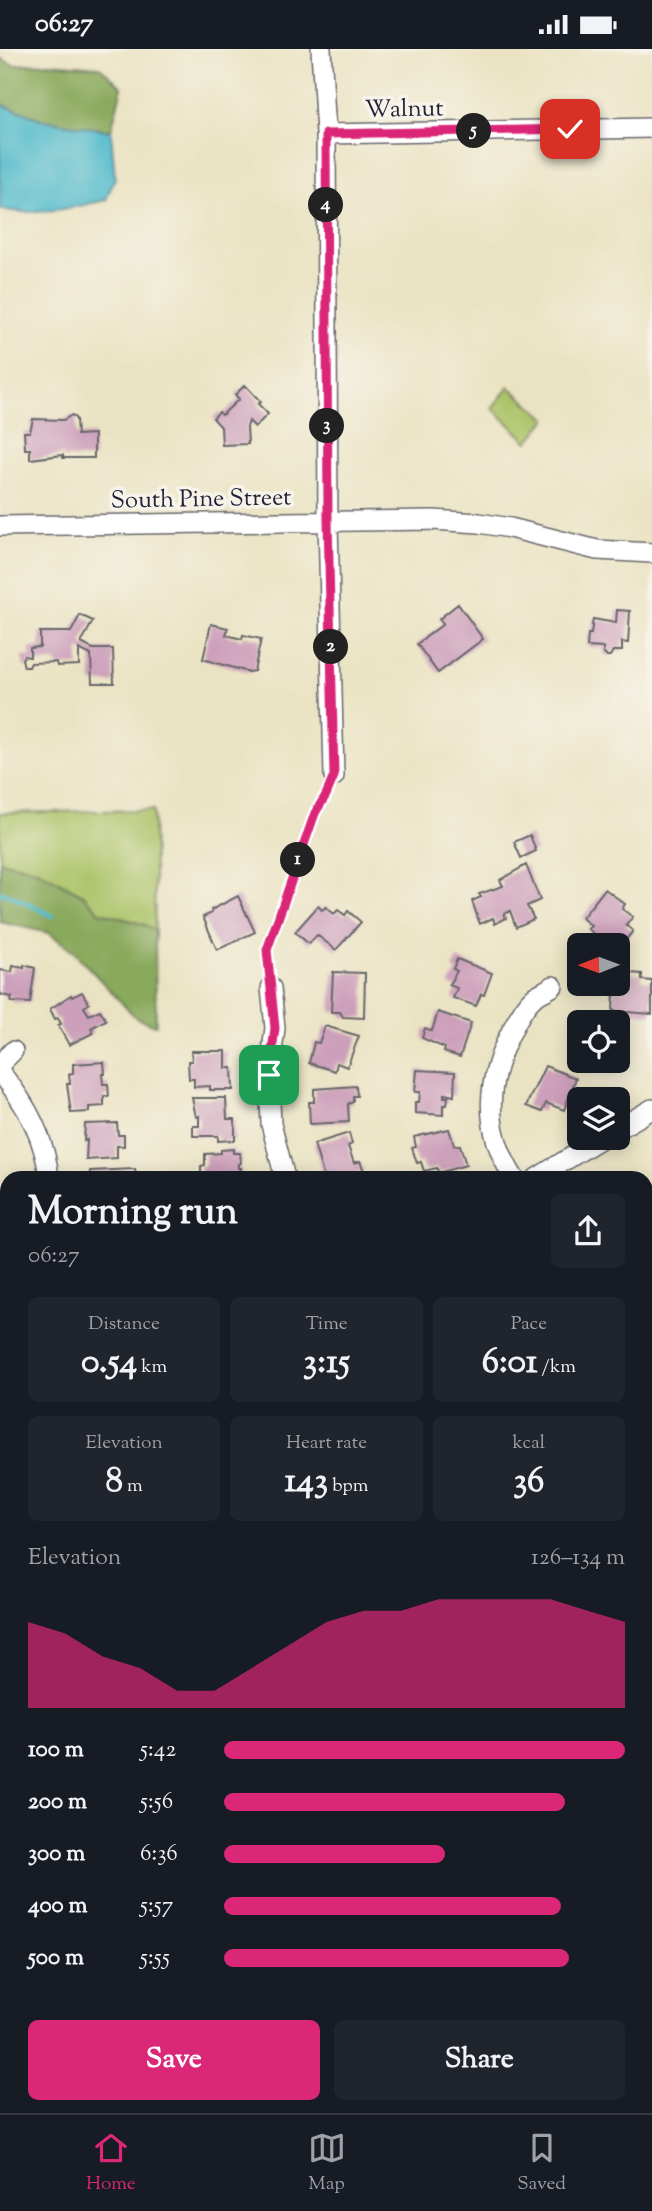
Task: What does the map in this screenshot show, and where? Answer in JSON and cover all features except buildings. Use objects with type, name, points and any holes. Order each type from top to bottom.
[{"type":"street","points":[[321,49],[326,134],[328,520],[334,776]]},
{"type":"street","name":"Walnut","points":[[326,134],[652,128]]},
{"type":"street","name":"South Pine Street","points":[[0,526],[328,520],[478,523],[597,550],[652,553]]},
{"type":"street","points":[[510,1171],[494,1138],[490,1097],[499,1054],[519,1017],[533,998],[553,986]]},
{"type":"street","points":[[271,988],[275,1028],[269,1075],[271,1124],[283,1171]]},
{"type":"street","points":[[0,1072],[19,1095],[36,1125],[47,1158],[48,1171]]},
{"type":"street","points":[[630,1122],[652,1109]]},
{"type":"street","points":[[548,1171],[582,1150]]},
{"type":"path","points":[[271,988],[267,950],[315,813],[334,776]]},
{"type":"green space","points":[[0,58],[13,65],[49,63],[100,67],[122,87],[111,131],[43,120],[0,104]]},
{"type":"green space","points":[[509,387],[547,419],[528,442],[492,408]]},
{"type":"green space","points":[[153,810],[155,931],[145,925],[100,912],[83,895],[37,870],[0,861],[0,813]]},
{"type":"green space","points":[[0,861],[37,870],[83,895],[100,912],[145,925],[155,931],[156,1025],[136,1018],[73,951],[49,933],[0,922]]},
{"type":"water","points":[[0,104],[43,120],[111,131],[115,178],[106,200],[40,212],[0,209]]},
{"type":"waterway","points":[[0,893],[10,895],[53,916]]},
{"type":"route","points":[[269,1075],[275,1028],[267,950],[315,813],[334,776],[328,520],[326,134],[570,129]]}]
